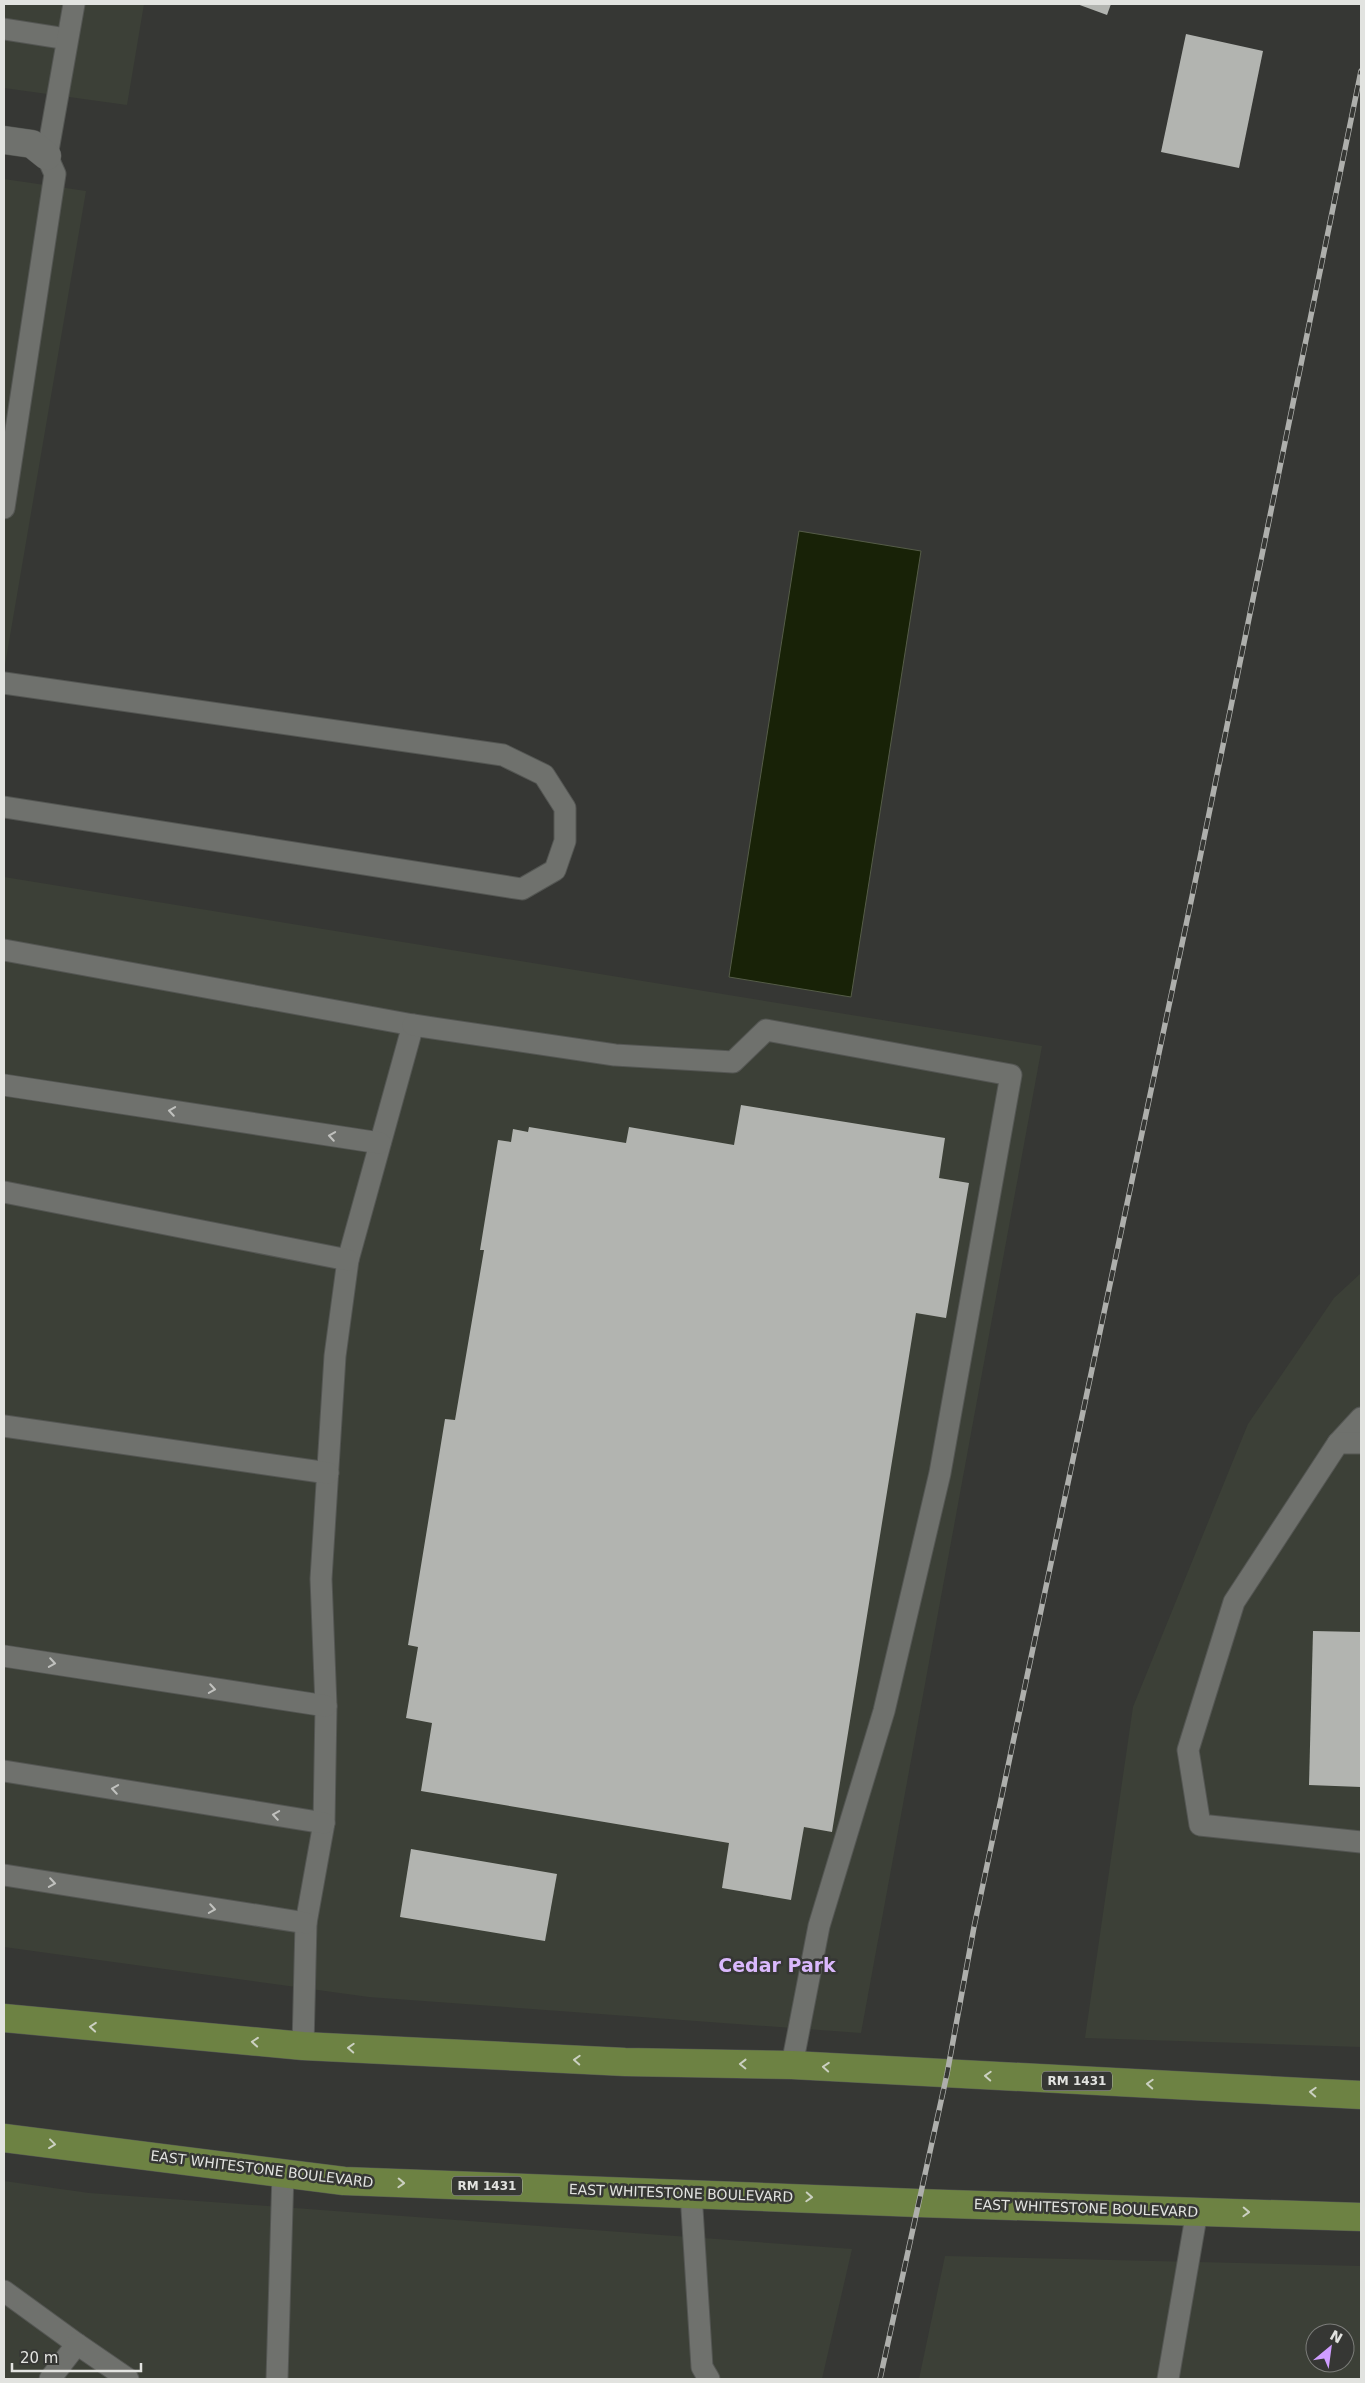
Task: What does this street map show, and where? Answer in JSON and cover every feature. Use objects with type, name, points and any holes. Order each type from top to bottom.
[{"type":"main road","name":"RM 1431","points":[[4,2018],[303,2046],[625,2062],[792,2065],[1361,2095]]},
{"type":"main road","name":"EAST WHITESTONE BOULEVARD","points":[[4,2138],[344,2181],[918,2203],[1361,2217]]},
{"type":"street","points":[[4,140],[32,144],[47,156]]},
{"type":"lane","points":[[4,508],[10,420],[55,174],[47,156],[74,4]]},
{"type":"lane","points":[[4,29],[67,39]]},
{"type":"lane","points":[[4,683],[503,755],[544,775],[565,808],[565,841],[555,870],[522,889],[4,807]]},
{"type":"lane","points":[[4,950],[413,1025],[615,1055],[733,1062],[766,1030],[1010,1075],[940,1474],[884,1711],[819,1926],[792,2065]]},
{"type":"lane","points":[[303,2046],[306,1924],[324,1823],[326,1706],[321,1579],[335,1356],[348,1260],[413,1025]]},
{"type":"lane","points":[[4,1085],[380,1143]]},
{"type":"lane","points":[[4,1192],[348,1260]]},
{"type":"lane","points":[[1361,1418],[1338,1443],[1234,1602],[1188,1750],[1200,1826],[1361,1842]]},
{"type":"lane","points":[[4,1426],[328,1473]]},
{"type":"lane","points":[[1338,1443],[1361,1443]]},
{"type":"lane","points":[[4,1656],[326,1706]]},
{"type":"lane","points":[[4,1771],[324,1823]]},
{"type":"lane","points":[[4,1875],[306,1924]]},
{"type":"lane","points":[[278,2379],[283,2172]]},
{"type":"lane","points":[[691,2193],[702,2367],[709,2379]]},
{"type":"lane","points":[[1168,2379],[1197,2211]]},
{"type":"lane","points":[[4,2291],[128,2379]]},
{"type":"lane","points":[[50,2379],[77,2344]]},
{"type":"shaded area","points":[[4,4],[144,4],[127,105],[4,88]]},
{"type":"shaded area","points":[[4,179],[86,191],[4,671]]},
{"type":"shaded area","points":[[799,531],[921,551],[851,997],[729,977]]},
{"type":"shaded area","points":[[4,877],[1042,1046],[861,2033],[369,1997],[4,1947]]},
{"type":"shaded area","points":[[1361,1273],[1361,2047],[1085,2038],[1133,1707],[1248,1424],[1334,1298]]},
{"type":"shaded area","points":[[4,2181],[89,2193],[852,2249],[822,2379],[4,2379]]},
{"type":"shaded area","points":[[945,2256],[1361,2266],[1361,2379],[919,2379]]},
{"type":"building","points":[[1077,4],[1111,4],[1107,15]]},
{"type":"building","points":[[1186,34],[1263,51],[1239,168],[1161,152]]},
{"type":"building","points":[[741,1105],[945,1138],[939,1178],[969,1183],[946,1318],[916,1313],[832,1832],[804,1827],[791,1900],[722,1888],[729,1843],[421,1791],[432,1723],[406,1718],[418,1647],[408,1645],[445,1419],[455,1420],[484,1250],[480,1250],[498,1140],[511,1142],[513,1129],[528,1132],[529,1127],[626,1143],[629,1127],[734,1145]]},
{"type":"building","points":[[1313,1631],[1361,1632],[1361,1787],[1309,1785]]},
{"type":"building","points":[[411,1849],[557,1874],[545,1941],[400,1917]]},
{"type":"railway","points":[[880,2379],[947,2074],[974,1927],[1193,892],[1361,71]]},
{"type":"district","name":"Cedar Park","points":[[777,1965]]}]
